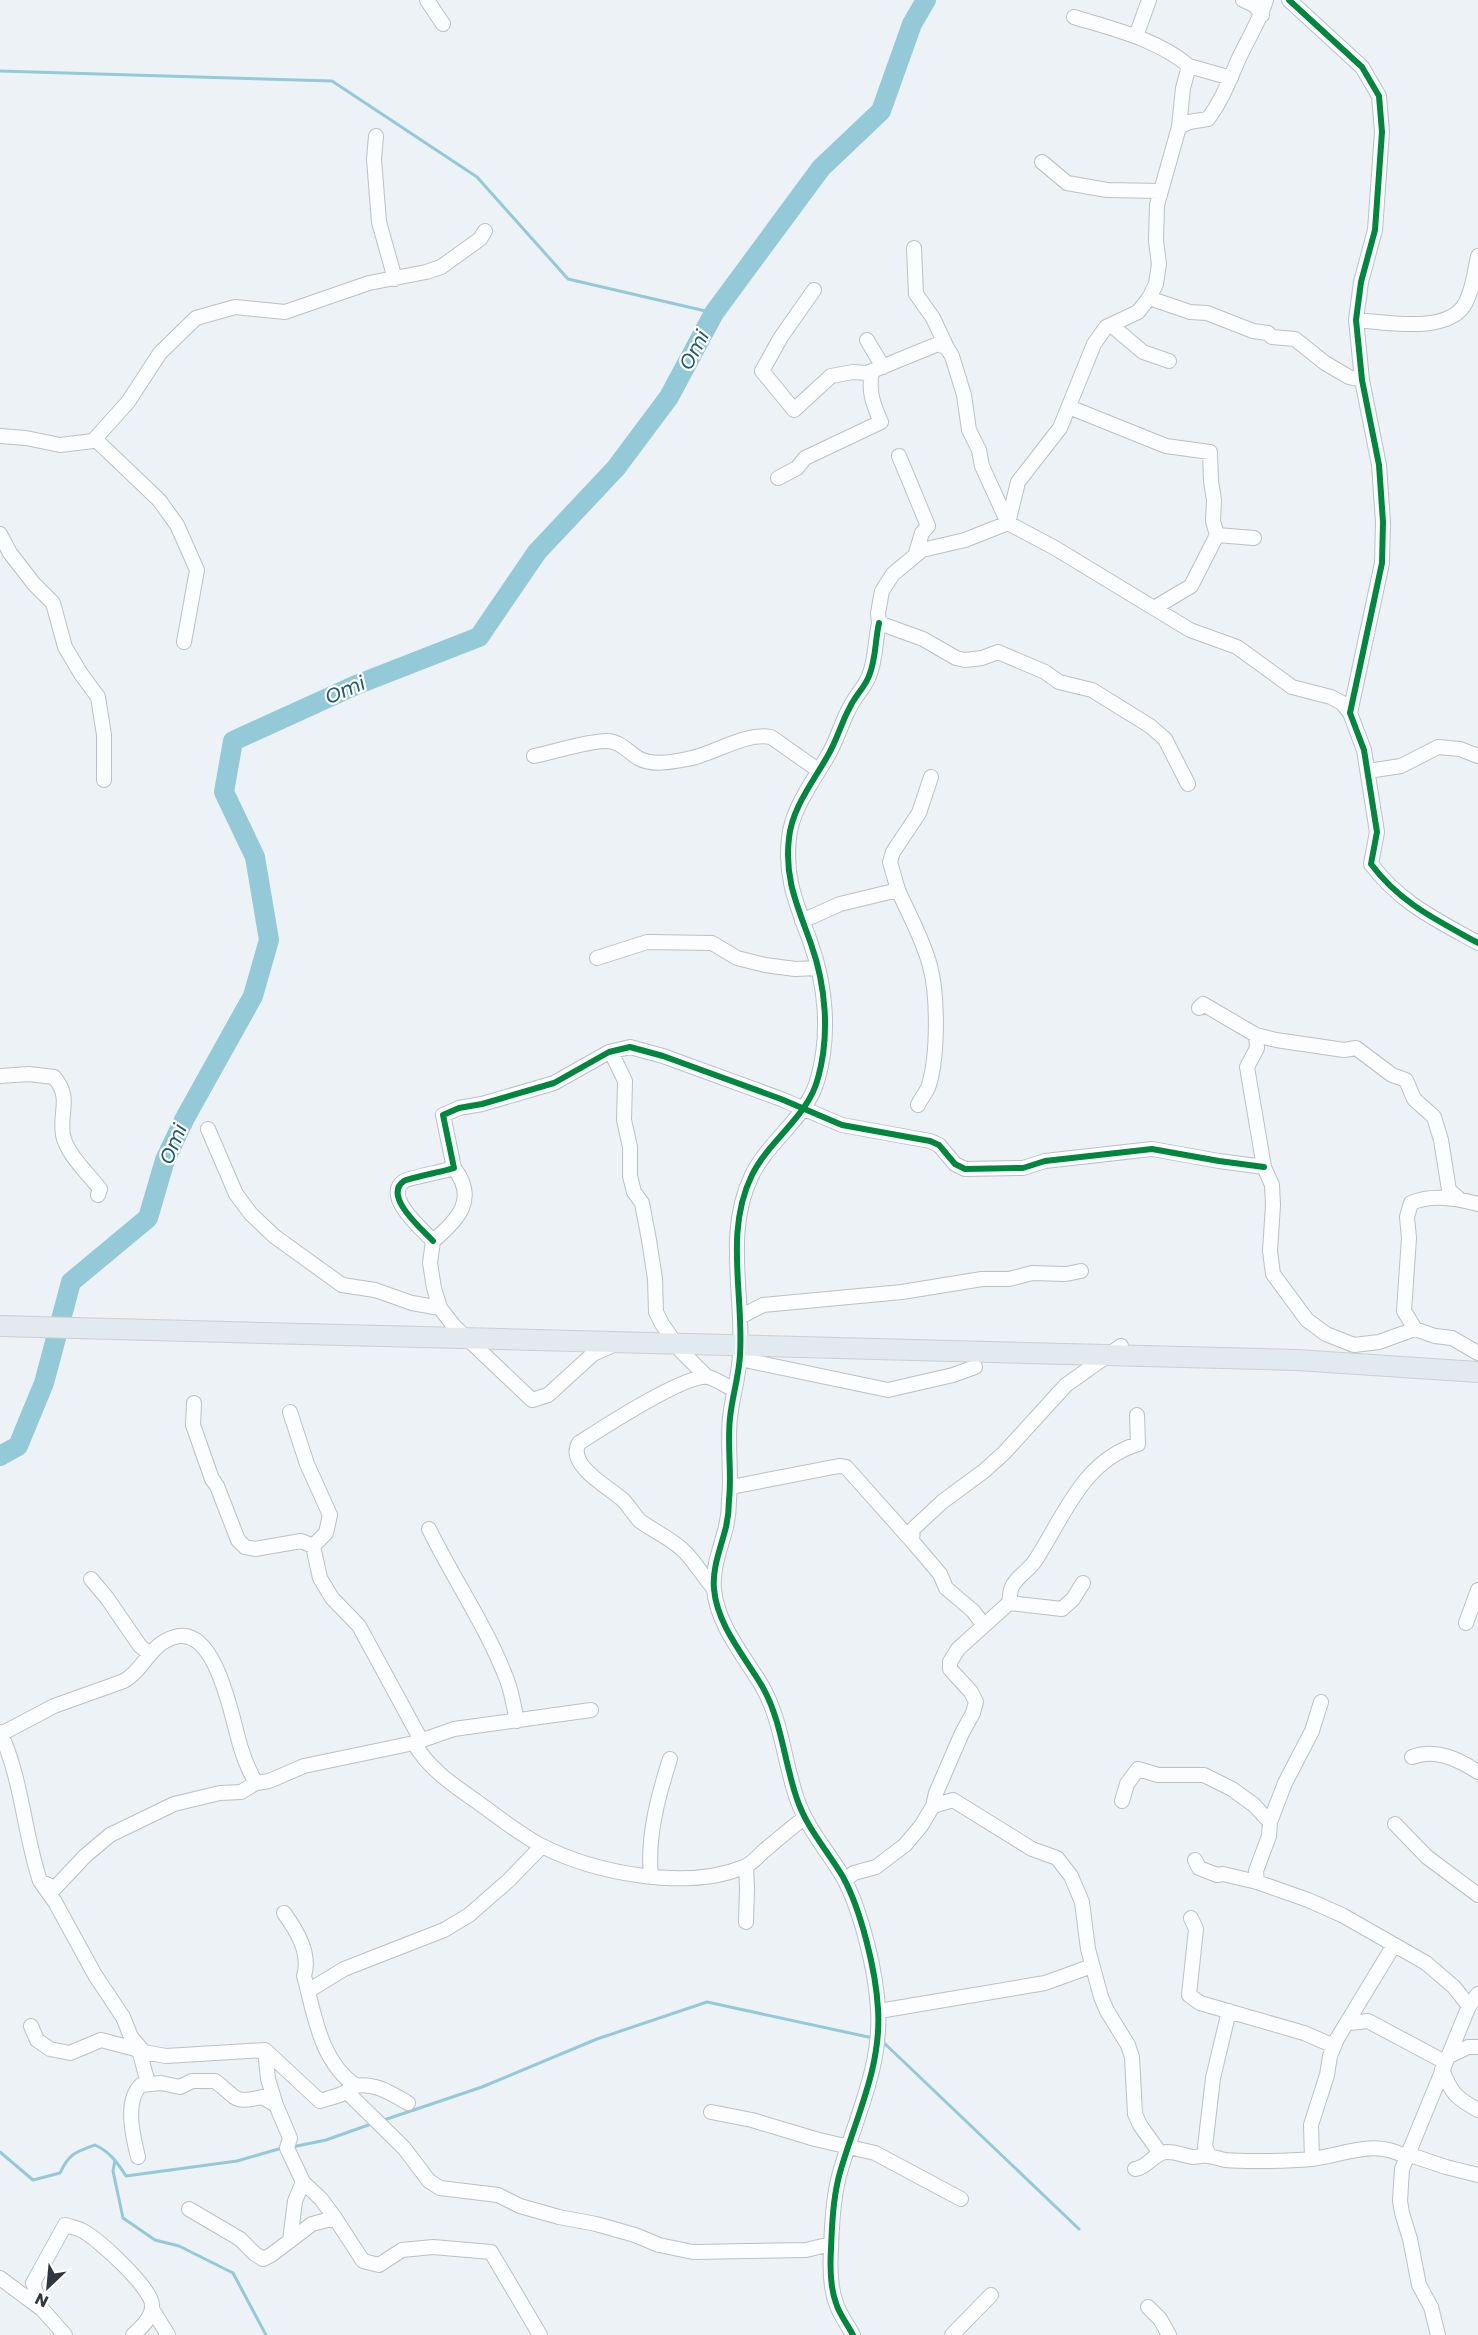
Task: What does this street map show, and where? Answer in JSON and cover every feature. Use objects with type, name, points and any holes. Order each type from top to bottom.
[{"type":"highway","points":[[0,1326],[1297,1360],[1478,1372]]},
{"type":"street","points":[[427,0],[443,24]]},
{"type":"street","points":[[1136,36],[1149,0]]},
{"type":"street","points":[[1243,0],[1254,5],[1262,15]]},
{"type":"street","points":[[1179,127],[1189,122],[1208,119],[1220,103],[1262,15],[1266,0]]},
{"type":"street","points":[[1289,0],[1362,67],[1379,96],[1382,132],[1375,230],[1361,282],[1356,320],[1362,380],[1379,465],[1383,522],[1382,563],[1350,713]]},
{"type":"street","points":[[1074,17],[1136,36],[1176,55],[1189,66],[1231,78]]},
{"type":"street","points":[[1008,523],[1018,482],[1060,428],[1094,344],[1106,327],[1138,312],[1149,298],[1155,284],[1159,264],[1156,241],[1157,205],[1179,127],[1183,88],[1189,66]]},
{"type":"street","points":[[376,136],[374,159],[379,222],[395,279]]},
{"type":"street","points":[[1042,162],[1066,183],[1107,190],[1161,190]]},
{"type":"street","points":[[0,436],[26,438],[60,445],[94,439],[128,402],[160,353],[196,318],[235,307],[285,312],[341,291],[441,267],[480,239],[484,231]]},
{"type":"street","points":[[914,248],[916,294],[933,318],[952,356],[964,395],[969,430],[979,450],[982,466],[1008,523],[1055,548],[1190,630],[1237,647],[1292,687],[1331,697],[1342,703],[1350,713],[1364,750],[1368,771],[1377,832],[1371,864],[1385,881],[1415,908],[1477,938]]},
{"type":"street","points":[[1356,320],[1410,324],[1444,321],[1466,304],[1478,256]]},
{"type":"street","points":[[814,290],[781,337],[762,371],[794,410],[831,376],[878,369],[938,344],[947,348]]},
{"type":"street","points":[[1149,298],[1190,312],[1207,313],[1253,331],[1268,333],[1272,337],[1295,339],[1325,363],[1349,377],[1362,380]]},
{"type":"street","points":[[1111,325],[1143,352],[1169,361]]},
{"type":"street","points":[[778,478],[797,468],[805,458],[881,422],[869,386],[878,369],[867,340]]},
{"type":"street","points":[[1069,407],[1166,446],[1210,452],[1210,481],[1214,500],[1213,521],[1217,535],[1191,586],[1154,608]]},
{"type":"street","points":[[94,439],[159,500],[177,525],[197,570],[184,642]]},
{"type":"street","points":[[899,456],[928,526],[917,544],[915,556]]},
{"type":"street","points":[[853,2335],[836,2303],[830,2270],[834,2199],[849,2145],[868,2092],[876,2055],[879,2011],[869,1948],[845,1880],[804,1818],[795,1795],[774,1712],[762,1686],[750,1670],[722,1619],[714,1589],[717,1556],[727,1524],[731,1487],[729,1424],[733,1389],[740,1359],[740,1317],[735,1245],[740,1210],[752,1175],[809,1102],[818,1083],[825,1046],[823,999],[818,968],[790,887],[789,834],[797,810],[826,759],[852,701],[869,677],[876,654],[878,613],[882,591],[893,574],[922,550],[965,540],[1008,523]]},
{"type":"street","points":[[0,534],[10,553],[34,584],[53,603],[65,646],[98,697],[104,735],[104,780]]},
{"type":"street","points":[[1217,535],[1254,538]]},
{"type":"street","points":[[879,623],[943,648],[956,658],[982,658],[998,652],[1045,672],[1059,681],[1092,690],[1150,726],[1165,739],[1188,784]]},
{"type":"street","points":[[534,756],[606,741],[619,743],[639,759],[653,763],[688,759],[763,735],[771,737],[818,770]]},
{"type":"street","points":[[1368,771],[1401,766],[1438,747],[1460,749],[1478,756]]},
{"type":"street","points":[[918,1105],[928,1086],[933,1056],[935,1001],[930,966],[918,930],[898,890],[890,862],[893,852],[919,813],[931,777]]},
{"type":"street","points":[[802,921],[840,904],[898,890]]},
{"type":"street","points":[[597,958],[647,942],[712,943],[737,958],[765,965],[795,969],[818,968]]},
{"type":"street","points":[[1199,1008],[1203,1004],[1256,1035],[1335,1049],[1356,1048],[1392,1075],[1406,1080],[1413,1099],[1434,1117],[1441,1140],[1449,1190],[1460,1200]]},
{"type":"street","points":[[1256,1035],[1257,1048],[1247,1067],[1264,1167],[1272,1185],[1270,1251],[1274,1274],[1307,1320],[1326,1334],[1354,1345],[1379,1342],[1415,1329],[1435,1336],[1452,1338],[1478,1353]]},
{"type":"street","points":[[681,1351],[649,1339],[611,1345],[593,1354],[548,1395],[532,1401],[454,1326],[440,1308],[430,1263],[433,1241],[449,1227],[463,1207],[466,1194],[461,1177],[454,1168],[443,1115],[459,1108],[482,1104],[554,1083],[611,1052],[630,1047],[663,1056],[781,1099],[802,1110],[842,1125],[939,1145],[955,1164],[965,1169],[1023,1168],[1046,1161],[1152,1149],[1264,1167]]},
{"type":"street","points":[[611,1052],[625,1081],[624,1120],[629,1141],[630,1176],[634,1192],[642,1203],[655,1279],[656,1312],[681,1351],[707,1377],[733,1389]]},
{"type":"street","points":[[0,1076],[29,1074],[54,1077],[62,1087],[64,1099],[63,1135],[70,1151],[100,1189],[98,1195]]},
{"type":"street","points":[[208,1129],[236,1194],[251,1214],[274,1236],[342,1285],[375,1290],[412,1303],[440,1308]]},
{"type":"street","points":[[433,1241],[402,1206],[397,1197],[398,1189],[405,1180],[454,1168]]},
{"type":"street","points":[[1415,1329],[1404,1311],[1409,1239],[1407,1217],[1411,1203],[1420,1199],[1460,1200],[1478,1204]]},
{"type":"street","points":[[740,1317],[763,1305],[902,1292],[982,1280],[1009,1279],[1032,1273],[1066,1274],[1081,1270]]},
{"type":"street","points":[[912,1542],[913,1529],[926,1516],[1004,1453],[1066,1385],[1121,1346]]},
{"type":"street","points":[[740,1359],[888,1390],[953,1375],[975,1367]]},
{"type":"street","points":[[707,1377],[695,1380],[630,1411],[579,1443],[576,1453],[589,1473],[602,1486],[620,1497],[640,1520],[685,1552],[714,1589]]},
{"type":"street","points":[[194,1403],[193,1425],[212,1479],[217,1486],[238,1540],[245,1547],[255,1550],[302,1541],[313,1546]]},
{"type":"street","points":[[290,1412],[307,1464],[330,1515],[326,1533],[313,1546]]},
{"type":"street","points":[[845,1880],[854,1873],[876,1867],[905,1845],[921,1826],[933,1806],[936,1793],[976,1702],[972,1692],[950,1669],[950,1662],[958,1649],[982,1628],[983,1624],[1009,1603],[1012,1585],[1034,1563],[1066,1506],[1085,1480],[1102,1463],[1123,1448],[1138,1444],[1137,1415]]},
{"type":"street","points":[[731,1487],[839,1466],[846,1467],[940,1574],[946,1588],[973,1611],[983,1624]]},
{"type":"street","points":[[429,1529],[476,1614],[508,1681],[517,1720]]},
{"type":"street","points":[[313,1546],[320,1578],[332,1598],[359,1626],[417,1741],[422,1758],[461,1790],[542,1846],[598,1868],[651,1876],[705,1876],[746,1866],[804,1818]]},
{"type":"street","points":[[91,1578],[140,1646],[149,1653]]},
{"type":"street","points":[[1009,1603],[1062,1609],[1073,1599],[1083,1583]]},
{"type":"street","points":[[1466,1623],[1478,1590]]},
{"type":"street","points":[[148,2083],[142,2051],[130,2037],[123,2017],[95,1975],[55,1902],[40,1881],[31,1854],[16,1779],[1,1733],[54,1706],[104,1689],[135,1675],[149,1653],[174,1637],[188,1635],[200,1642],[212,1659],[226,1691],[248,1768],[256,1783]]},
{"type":"street","points":[[1257,1882],[1256,1871],[1269,1836],[1270,1822],[1285,1783],[1312,1731],[1321,1702]]},
{"type":"street","points":[[40,1881],[55,1888],[85,1856],[110,1835],[174,1804],[241,1792],[256,1783],[269,1781],[304,1766],[417,1741],[454,1730],[591,1710]]},
{"type":"street","points":[[1412,1757],[1424,1752],[1447,1756],[1478,1772]]},
{"type":"street","points":[[651,1876],[652,1836],[659,1792],[670,1759]]},
{"type":"street","points":[[1122,1801],[1127,1784],[1138,1769],[1158,1775],[1204,1775],[1233,1789],[1254,1805],[1270,1822]]},
{"type":"street","points":[[933,1806],[953,1800],[1032,1850],[1057,1858],[1065,1866],[1082,1902],[1092,1966],[1107,2011],[1128,2045],[1134,2072],[1135,2114],[1160,2153]]},
{"type":"street","points":[[1395,1824],[1427,1857],[1478,1895]]},
{"type":"street","points":[[308,1991],[344,1969],[444,1930],[469,1915],[508,1881],[542,1846]]},
{"type":"street","points":[[1195,1860],[1199,1868],[1217,1875],[1223,1874],[1257,1882],[1342,1915],[1426,1963],[1454,1987],[1469,2006]]},
{"type":"street","points":[[746,1866],[746,1922]]},
{"type":"street","points":[[284,1913],[298,1933],[306,1969],[304,1976],[316,2027],[324,2042],[325,2050],[351,2089],[404,2148],[429,2181],[440,2188],[498,2195],[520,2206],[596,2224],[635,2235],[659,2245],[693,2252],[806,2250],[831,2244]]},
{"type":"street","points":[[1191,1918],[1196,1929],[1190,1995],[1200,2003],[1304,2033],[1334,2046]]},
{"type":"street","points":[[1312,2159],[1311,2125],[1334,2046],[1394,1945]]},
{"type":"street","points":[[879,2011],[1045,1983],[1092,1966]]},
{"type":"street","points":[[1438,2335],[1431,2307],[1419,2285],[1400,2201],[1402,2169],[1469,2006],[1478,1994]]},
{"type":"street","points":[[1209,2156],[1205,2147],[1213,2078],[1229,2011]]},
{"type":"street","points":[[1349,2023],[1368,2021],[1445,2063]]},
{"type":"street","points":[[31,2026],[37,2040],[50,2049],[70,2053],[101,2040],[166,2056],[266,2050],[320,2101],[351,2089],[378,2087],[408,2103]]},
{"type":"street","points":[[1445,2063],[1468,2047],[1478,2047]]},
{"type":"street","points":[[266,2050],[268,2079],[290,2138],[287,2148],[303,2182],[321,2199],[363,2261],[379,2265],[402,2250],[433,2247],[491,2252],[540,2335]]},
{"type":"street","points":[[1445,2063],[1449,2088],[1458,2099],[1478,2110]]},
{"type":"street","points":[[138,2157],[131,2127],[131,2116],[138,2088],[148,2083],[180,2087],[192,2081],[215,2080],[238,2100],[245,2101],[262,2097],[276,2105]]},
{"type":"street","points":[[711,2112],[752,2120],[815,2139],[849,2145],[875,2153],[961,2199]]},
{"type":"street","points":[[1135,2169],[1140,2169],[1160,2153],[1168,2152],[1193,2157],[1209,2156],[1223,2160],[1312,2159],[1363,2148],[1383,2147],[1396,2150],[1406,2156],[1478,2175]]},
{"type":"street","points":[[290,2241],[295,2201],[303,2182]]},
{"type":"street","points":[[189,2209],[240,2239],[262,2259],[312,2224],[335,2218]]},
{"type":"street","points":[[41,2308],[33,2283],[65,2225],[83,2231],[120,2260],[149,2294],[152,2309],[168,2335]]},
{"type":"street","points":[[0,2278],[41,2308],[65,2335]]},
{"type":"street","points":[[952,2335],[991,2295]]},
{"type":"street","points":[[1148,2307],[1160,2319],[1169,2335]]},
{"type":"street","points":[[132,2335],[150,2315],[152,2309]]},
{"type":"waterway","name":"Omi","points":[[0,1456],[18,1446],[44,1383],[71,1282],[148,1218],[165,1160],[185,1118],[253,996],[269,940],[255,857],[224,792],[233,741],[356,685],[479,637],[537,552],[616,468],[669,397],[714,313],[821,168],[881,111],[912,24],[926,0]]},
{"type":"waterway","points":[[0,71],[332,81],[477,177],[568,279],[714,313]]},
{"type":"waterway","points":[[384,2120],[482,2087],[597,2039],[707,2002],[873,2038]]},
{"type":"waterway","points":[[882,2041],[1079,2229]]},
{"type":"waterway","points":[[292,2147],[326,2140],[374,2123]]},
{"type":"waterway","points":[[0,2152],[33,2180],[60,2173],[73,2154],[95,2145],[113,2158],[126,2176],[237,2161],[282,2148]]},
{"type":"waterway","points":[[115,2160],[113,2171],[123,2218],[155,2240],[179,2246],[233,2273],[266,2335]]},
{"type":"cycle path","points":[[1289,0],[1362,67],[1379,96],[1382,132],[1375,230],[1361,282],[1356,320],[1362,380],[1379,465],[1383,522],[1382,563],[1350,713],[1364,750],[1377,832],[1371,864],[1394,890],[1420,910],[1478,943]]},
{"type":"cycle path","points":[[853,2335],[834,2297],[831,2269],[832,2230],[839,2176],[866,2094],[876,2052],[878,2009],[874,1977],[867,1941],[850,1891],[801,1810],[769,1699],[726,1628],[716,1602],[714,1581],[728,1514],[729,1428],[740,1355],[737,1264],[739,1219],[744,1197],[759,1162],[797,1117],[813,1092],[822,1062],[824,1045],[823,994],[816,960],[790,880],[789,838],[794,816],[830,751],[852,703],[869,676],[879,623]]},
{"type":"cycle path","points":[[433,1241],[406,1212],[398,1195],[399,1187],[404,1181],[454,1168],[443,1115],[459,1108],[482,1104],[554,1083],[609,1052],[630,1047],[663,1056],[781,1099],[842,1125],[930,1141],[939,1145],[955,1164],[965,1169],[1023,1168],[1045,1161],[1152,1149],[1264,1167]]}]
